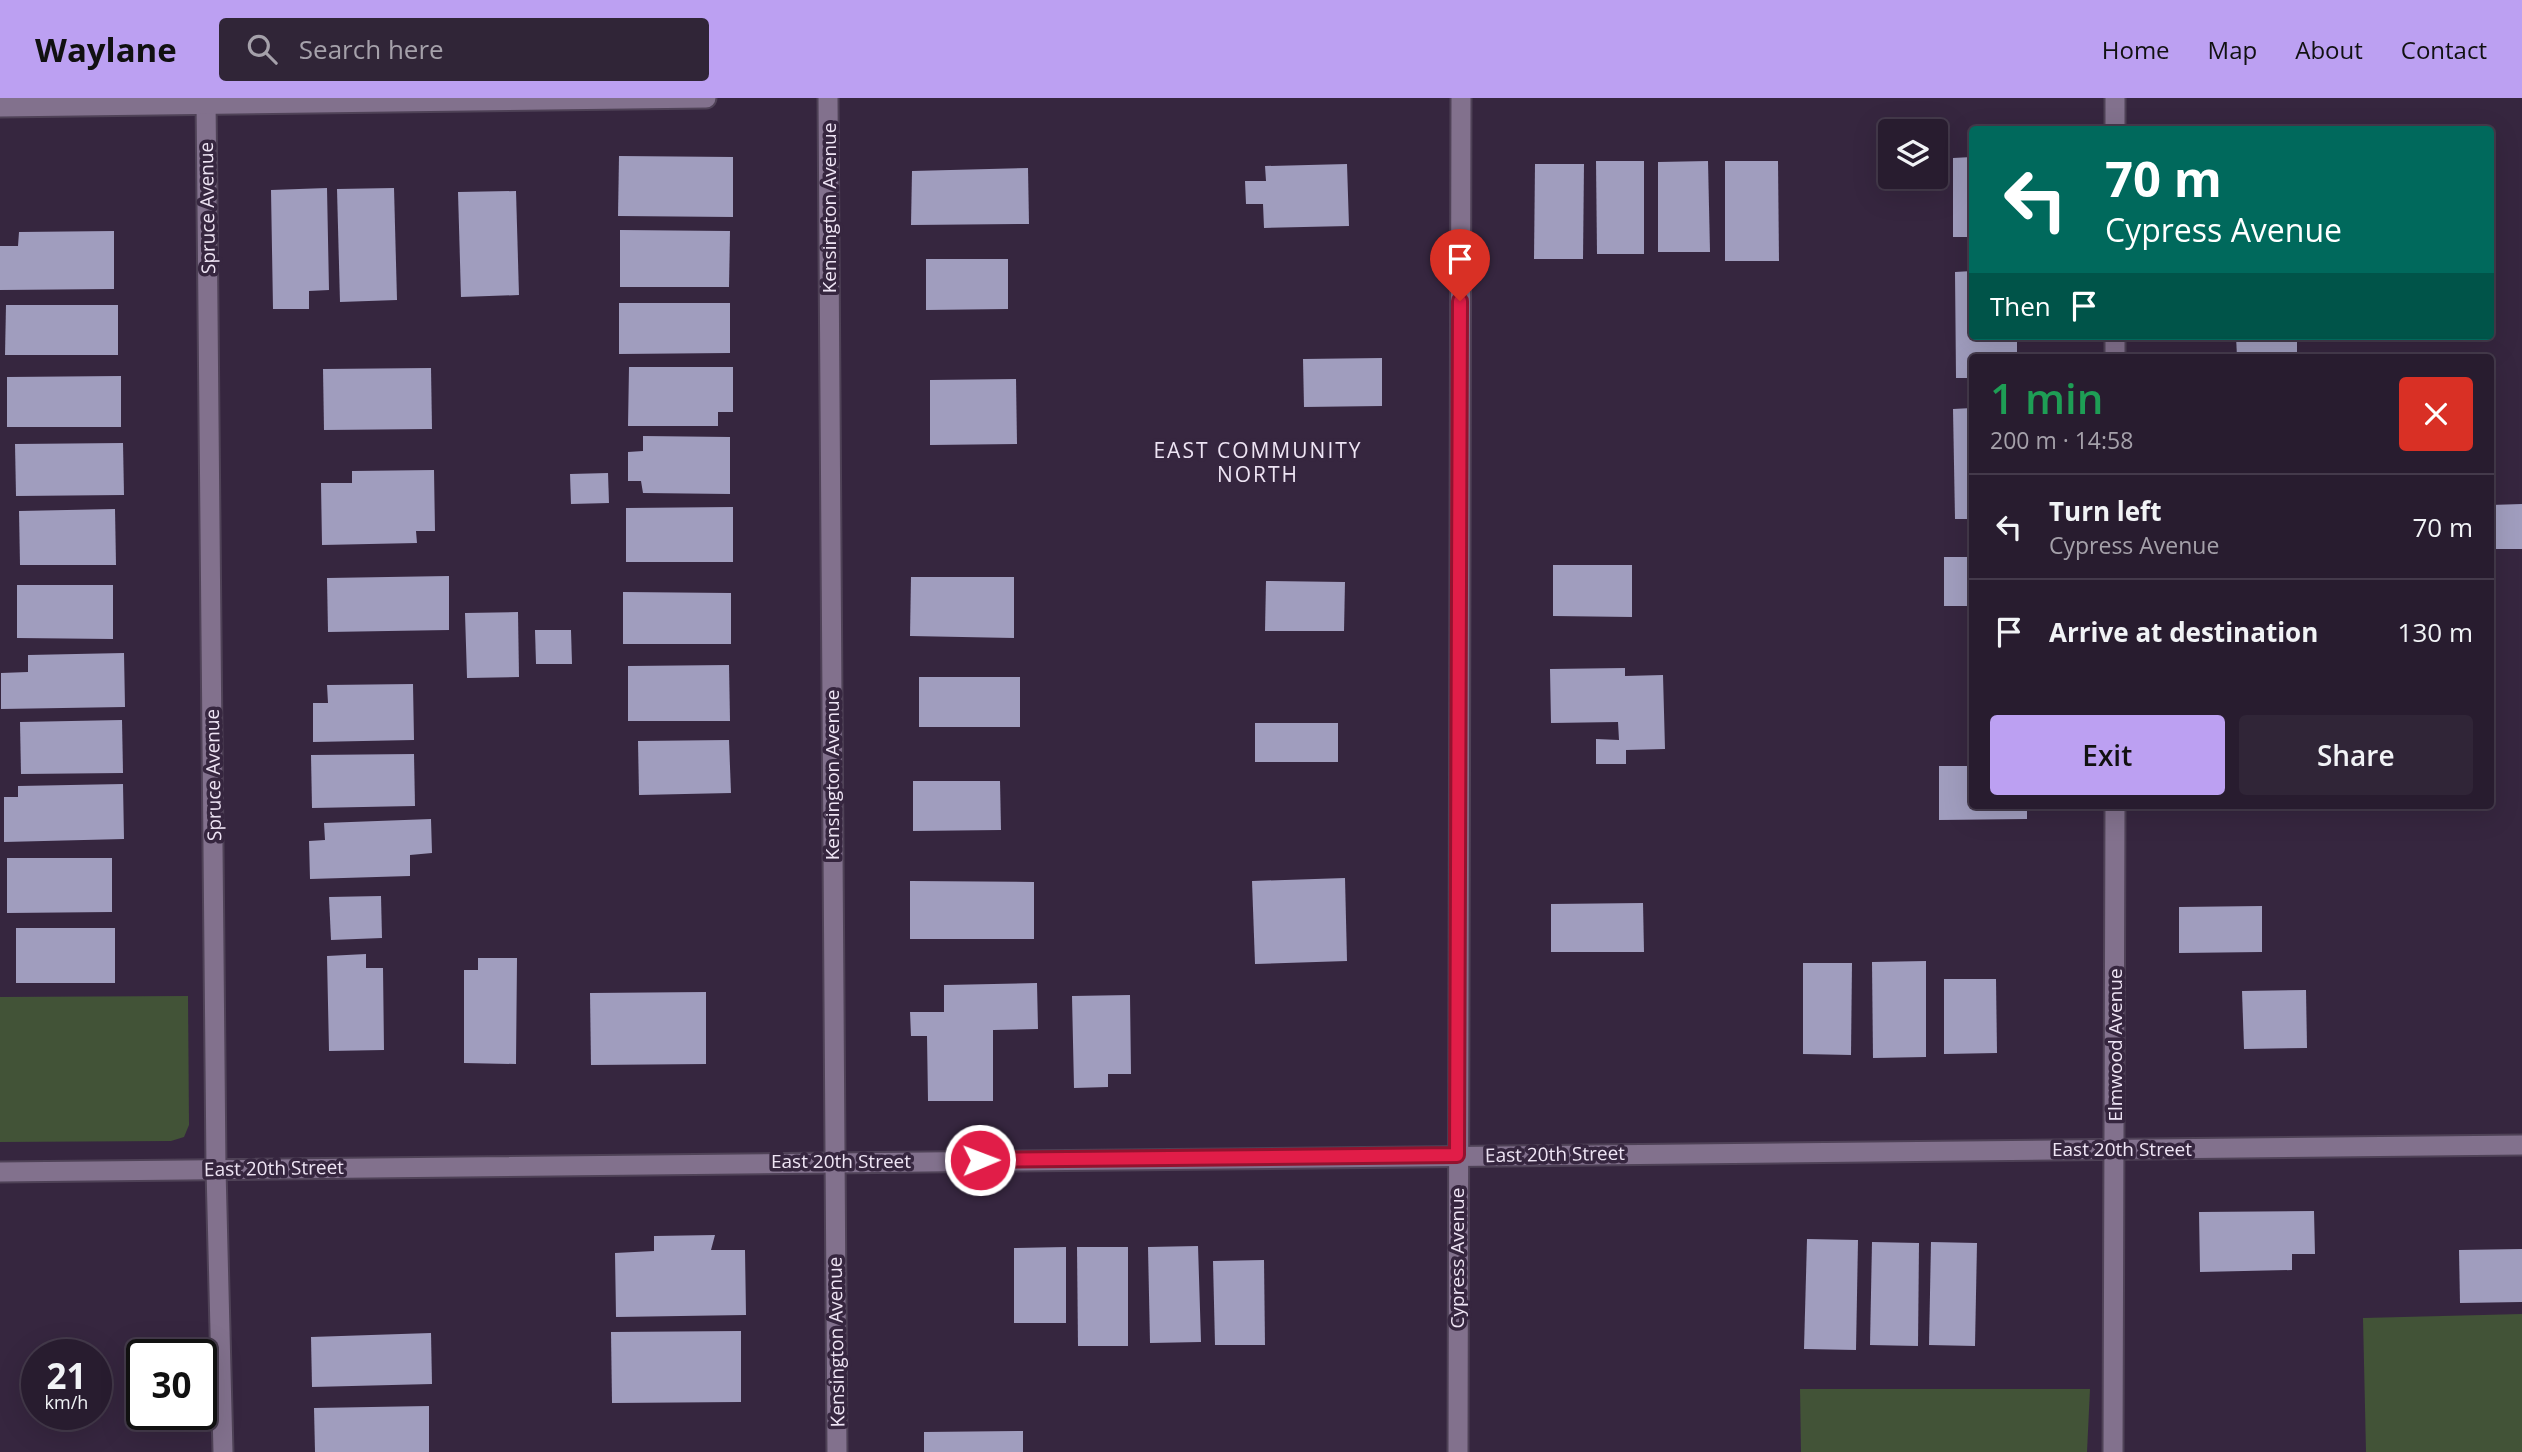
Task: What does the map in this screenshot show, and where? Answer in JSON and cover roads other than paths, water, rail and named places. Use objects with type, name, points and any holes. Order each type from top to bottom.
[{"type":"street","points":[[0,107],[206,101],[706,98]]},
{"type":"street","name":"Kensington Avenue","points":[[828,98],[837,1452]]},
{"type":"street","name":"Cypress Avenue","points":[[1458,1452],[1461,98]]},
{"type":"street","points":[[2115,98],[2115,126]]},
{"type":"street","name":"Spruce Avenue","points":[[206,101],[216,1169],[223,1452]]},
{"type":"street","name":"Elmwood Avenue","points":[[2113,1452],[2115,809]]},
{"type":"street","name":"East 20th Street","points":[[0,1172],[2522,1145]]},
{"type":"district","name":"EAST COMMUNITY NORTH","points":[[1258,462]]}]
